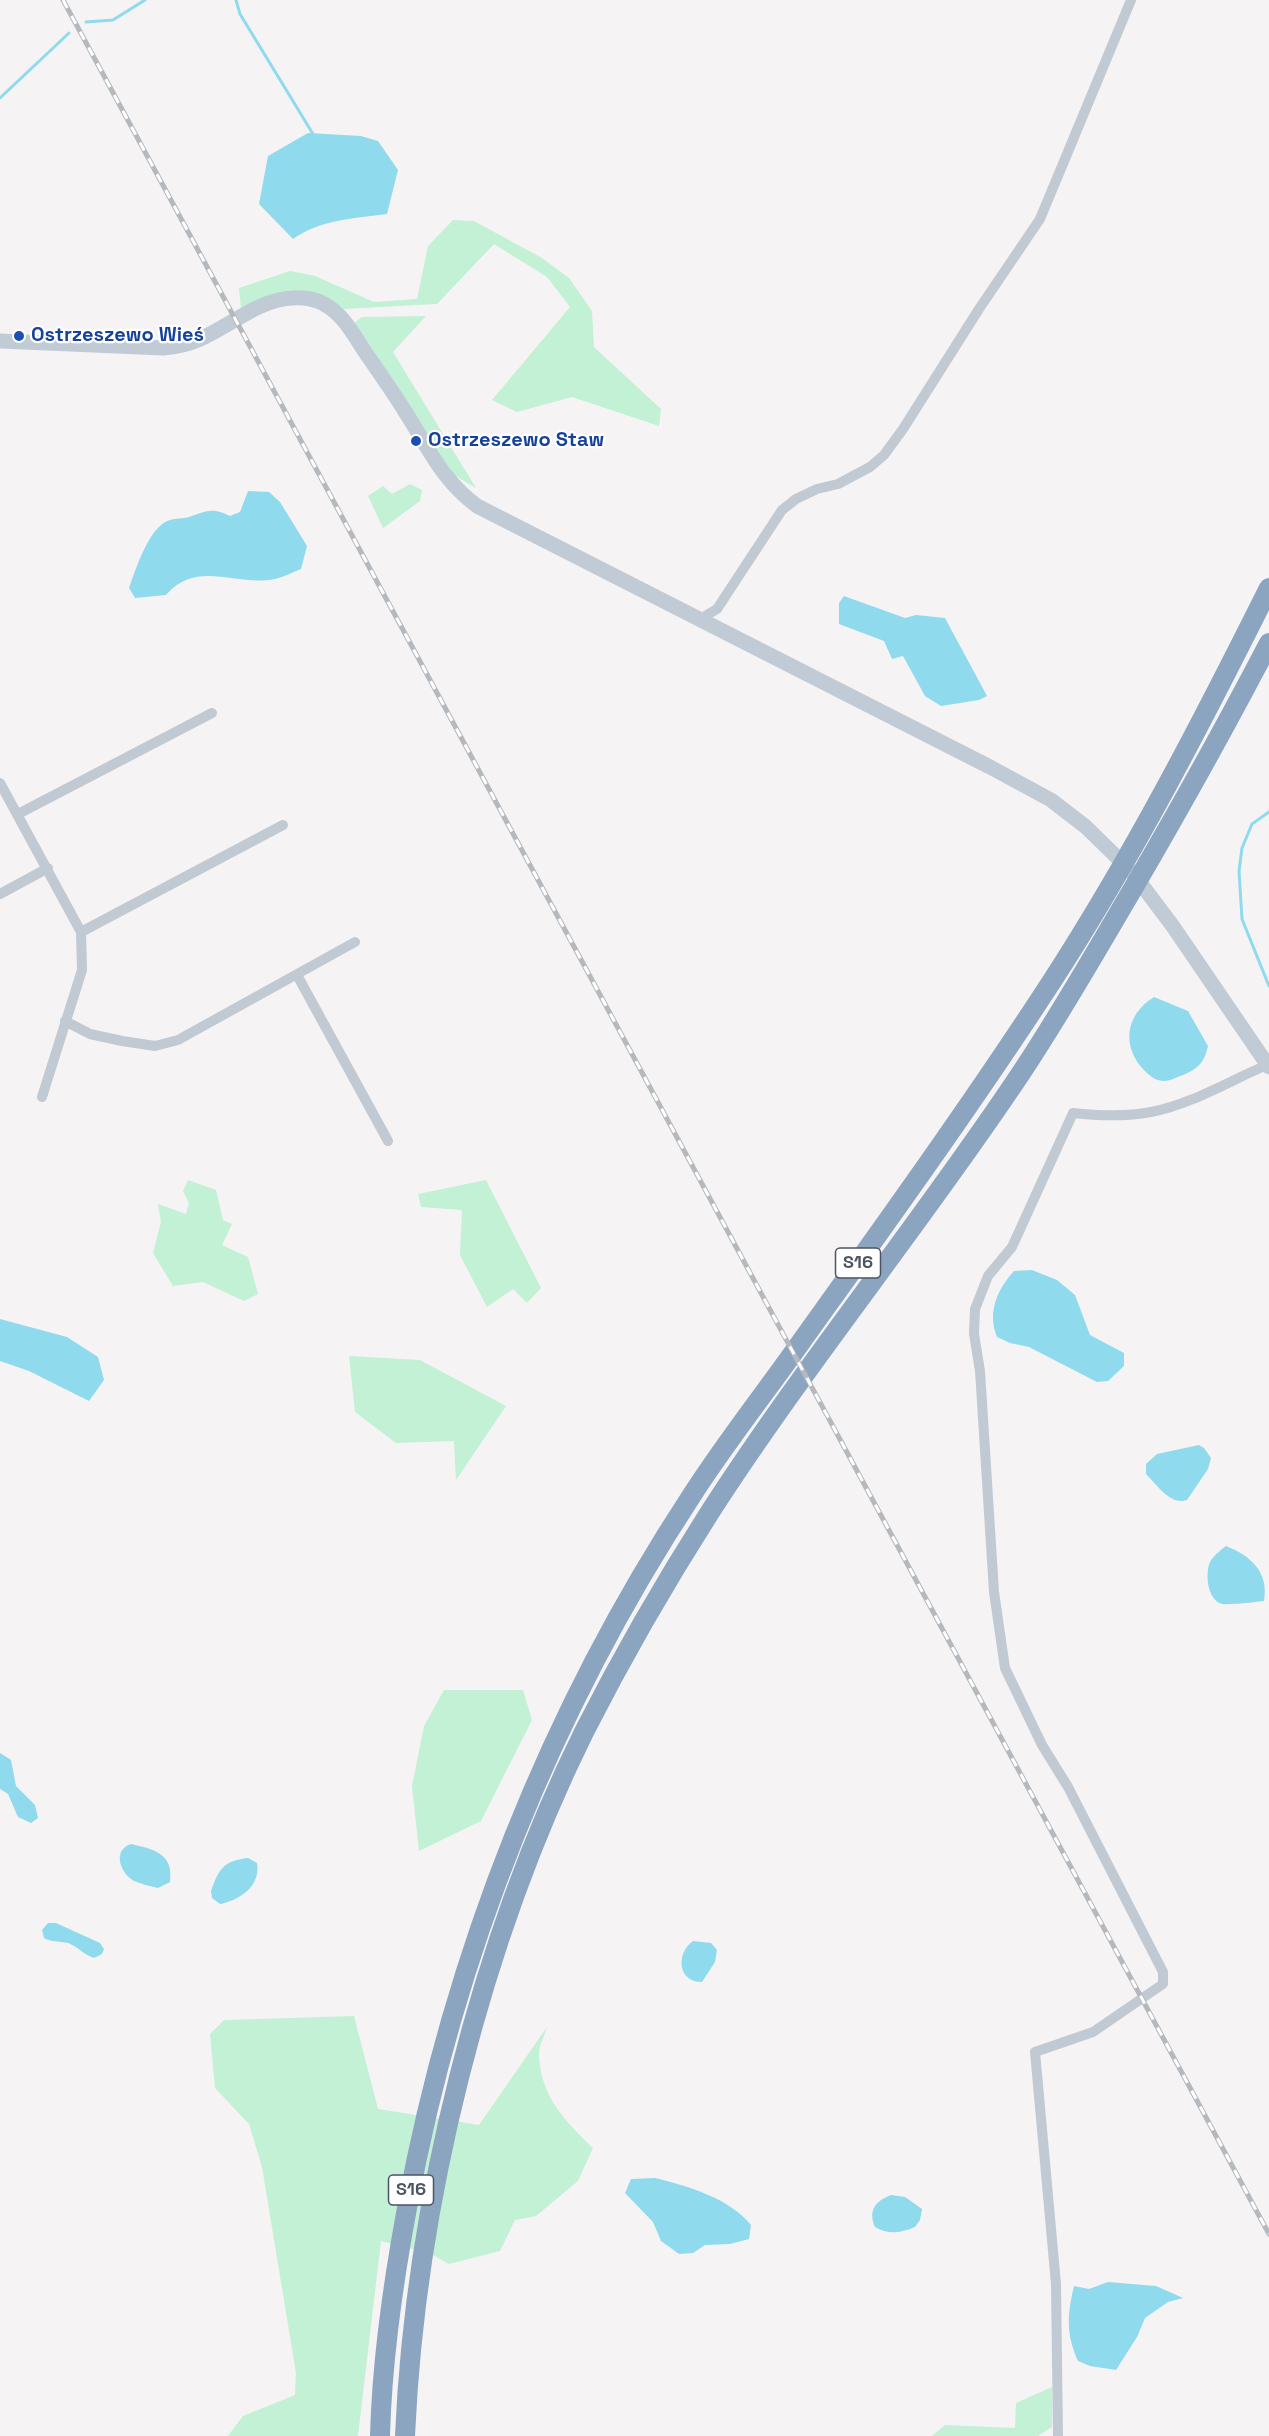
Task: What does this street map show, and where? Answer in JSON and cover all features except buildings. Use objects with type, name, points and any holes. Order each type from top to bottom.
[{"type":"highway","name":"S16","points":[[380,2436],[388,2329],[417,2153],[442,2048],[490,1895],[534,1786],[562,1725],[611,1629],[654,1555],[729,1441],[924,1170],[1054,979],[1184,752],[1269,588]]},
{"type":"highway","name":"S16","points":[[405,2436],[413,2334],[426,2241],[443,2148],[466,2054],[495,1956],[536,1842],[573,1758],[634,1636],[704,1523],[756,1444],[897,1250],[1017,1079],[1150,860],[1229,720],[1269,643]]},
{"type":"street","points":[[700,619],[717,609],[782,510],[796,499],[817,489],[838,484],[870,467],[884,455],[903,429],[979,309],[1040,219],[1131,0]]},
{"type":"street","points":[[0,341],[163,348],[182,346],[261,307],[293,298],[309,299],[325,304],[342,318],[442,472],[457,491],[477,506],[990,766],[1051,801],[1109,847],[1132,872],[1172,925],[1268,1066],[1153,1112],[1114,1117],[1073,1113],[1012,1247],[988,1276],[975,1309],[974,1334],[980,1371],[994,1592],[1005,1668],[1042,1745],[1068,1787],[1164,1972],[1163,1984],[1093,2032],[1035,2052],[1056,2284],[1058,2436]]},
{"type":"street","points":[[18,814],[212,712]]},
{"type":"street","points":[[0,783],[81,932],[82,970],[42,1097]]},
{"type":"street","points":[[81,932],[283,825]]},
{"type":"street","points":[[0,894],[48,868]]},
{"type":"street","points":[[65,1021],[90,1034],[155,1046],[178,1040],[355,942]]},
{"type":"street","points":[[297,975],[388,1141]]},
{"type":"green space","points":[[453,220],[474,221],[542,258],[569,278],[592,311],[594,347],[661,409],[659,426],[572,397],[517,412],[492,400],[570,307],[547,277],[494,244],[437,304],[343,309],[313,294],[241,309],[239,288],[290,271],[315,276],[374,302],[417,299],[428,246]]},
{"type":"green space","points":[[426,316],[393,352],[476,488],[452,474],[353,324],[362,317]]},
{"type":"green space","points":[[410,484],[422,490],[420,501],[383,528],[368,496],[383,486],[392,494]]},
{"type":"green space","points":[[188,1180],[216,1190],[223,1220],[232,1224],[222,1245],[248,1257],[258,1294],[244,1301],[203,1282],[173,1286],[153,1253],[161,1222],[158,1204],[186,1214],[189,1203],[183,1191]]},
{"type":"green space","points":[[486,1180],[541,1288],[527,1303],[513,1289],[487,1307],[460,1255],[462,1210],[421,1207],[418,1194]]},
{"type":"green space","points":[[349,1356],[420,1360],[506,1406],[456,1480],[454,1441],[396,1443],[355,1412]]},
{"type":"green space","points":[[444,1690],[523,1690],[532,1720],[481,1821],[419,1851],[412,1786],[424,1726]]},
{"type":"green space","points":[[354,2016],[378,2109],[479,2125],[547,2027],[539,2054],[544,2083],[556,2107],[593,2148],[578,2181],[536,2216],[515,2220],[500,2251],[449,2264],[431,2254],[381,2241],[358,2436],[228,2436],[243,2416],[295,2395],[296,2373],[262,2167],[249,2124],[215,2088],[210,2034],[224,2020]]},
{"type":"green space","points":[[1052,2387],[1052,2427],[1038,2436],[932,2436],[945,2425],[1015,2428],[1016,2403]]},
{"type":"water","points":[[308,133],[361,136],[378,141],[398,170],[387,214],[326,224],[293,239],[259,204],[268,156]]},
{"type":"water","points":[[248,491],[269,492],[280,502],[307,546],[301,569],[278,578],[260,581],[218,576],[191,578],[178,584],[166,595],[135,598],[129,588],[135,570],[144,549],[162,524],[210,511],[230,516],[240,512]]},
{"type":"water","points":[[844,596],[905,618],[916,615],[945,618],[987,696],[979,700],[941,706],[925,696],[903,656],[892,659],[884,641],[839,624],[839,603]]},
{"type":"water","points":[[1154,997],[1188,1011],[1208,1046],[1203,1061],[1197,1067],[1167,1081],[1156,1079],[1145,1071],[1137,1062],[1130,1042],[1132,1022],[1144,1004]]},
{"type":"water","points":[[1032,1270],[1057,1280],[1075,1295],[1090,1335],[1124,1353],[1124,1366],[1108,1381],[1097,1382],[1029,1347],[1010,1343],[997,1337],[993,1319],[994,1310],[995,1302],[1003,1286],[1014,1271]]},
{"type":"water","points":[[0,1319],[67,1337],[98,1357],[104,1380],[89,1401],[29,1371],[0,1361]]},
{"type":"water","points":[[1199,1445],[1211,1458],[1208,1469],[1187,1500],[1175,1500],[1170,1497],[1146,1474],[1146,1464],[1157,1454]]},
{"type":"water","points":[[1226,1546],[1250,1560],[1261,1573],[1265,1591],[1264,1601],[1222,1604],[1213,1597],[1208,1586],[1208,1567],[1213,1558]]},
{"type":"water","points":[[0,1753],[11,1760],[16,1786],[35,1805],[38,1818],[31,1823],[18,1817],[8,1794],[0,1789]]},
{"type":"water","points":[[131,1844],[161,1854],[169,1865],[170,1882],[158,1888],[134,1881],[129,1877],[122,1867],[120,1856],[121,1851]]},
{"type":"water","points":[[248,1858],[257,1863],[256,1879],[248,1891],[220,1904],[212,1898],[211,1891],[223,1867],[233,1861]]},
{"type":"water","points":[[48,1923],[56,1923],[100,1943],[104,1949],[102,1954],[94,1958],[68,1943],[44,1938],[42,1930]]},
{"type":"water","points":[[693,1941],[711,1943],[717,1950],[715,1962],[702,1982],[688,1977],[682,1966],[684,1952]]},
{"type":"water","points":[[655,2178],[694,2189],[731,2207],[751,2225],[749,2239],[730,2244],[705,2245],[693,2253],[679,2254],[661,2241],[653,2222],[625,2193],[631,2179]]},
{"type":"water","points":[[891,2195],[905,2197],[922,2209],[920,2220],[915,2227],[895,2232],[875,2227],[872,2216],[874,2207]]},
{"type":"water","points":[[1108,2282],[1156,2286],[1183,2298],[1168,2302],[1145,2318],[1137,2337],[1116,2370],[1090,2366],[1078,2361],[1070,2333],[1069,2315],[1074,2286],[1089,2289]]},
{"type":"waterway","points":[[86,22],[113,20],[145,0]]},
{"type":"waterway","points":[[236,0],[240,14],[313,134]]},
{"type":"waterway","points":[[0,98],[69,33]]},
{"type":"waterway","points":[[1269,812],[1252,824],[1242,848],[1239,871],[1242,919],[1269,986]]},
{"type":"railway","points":[[63,0],[1269,2234]]},
{"type":"place","name":"Ostrzeszewo Wieś","points":[[19,336]]},
{"type":"place","name":"Ostrzeszewo Staw","points":[[416,441]]}]
